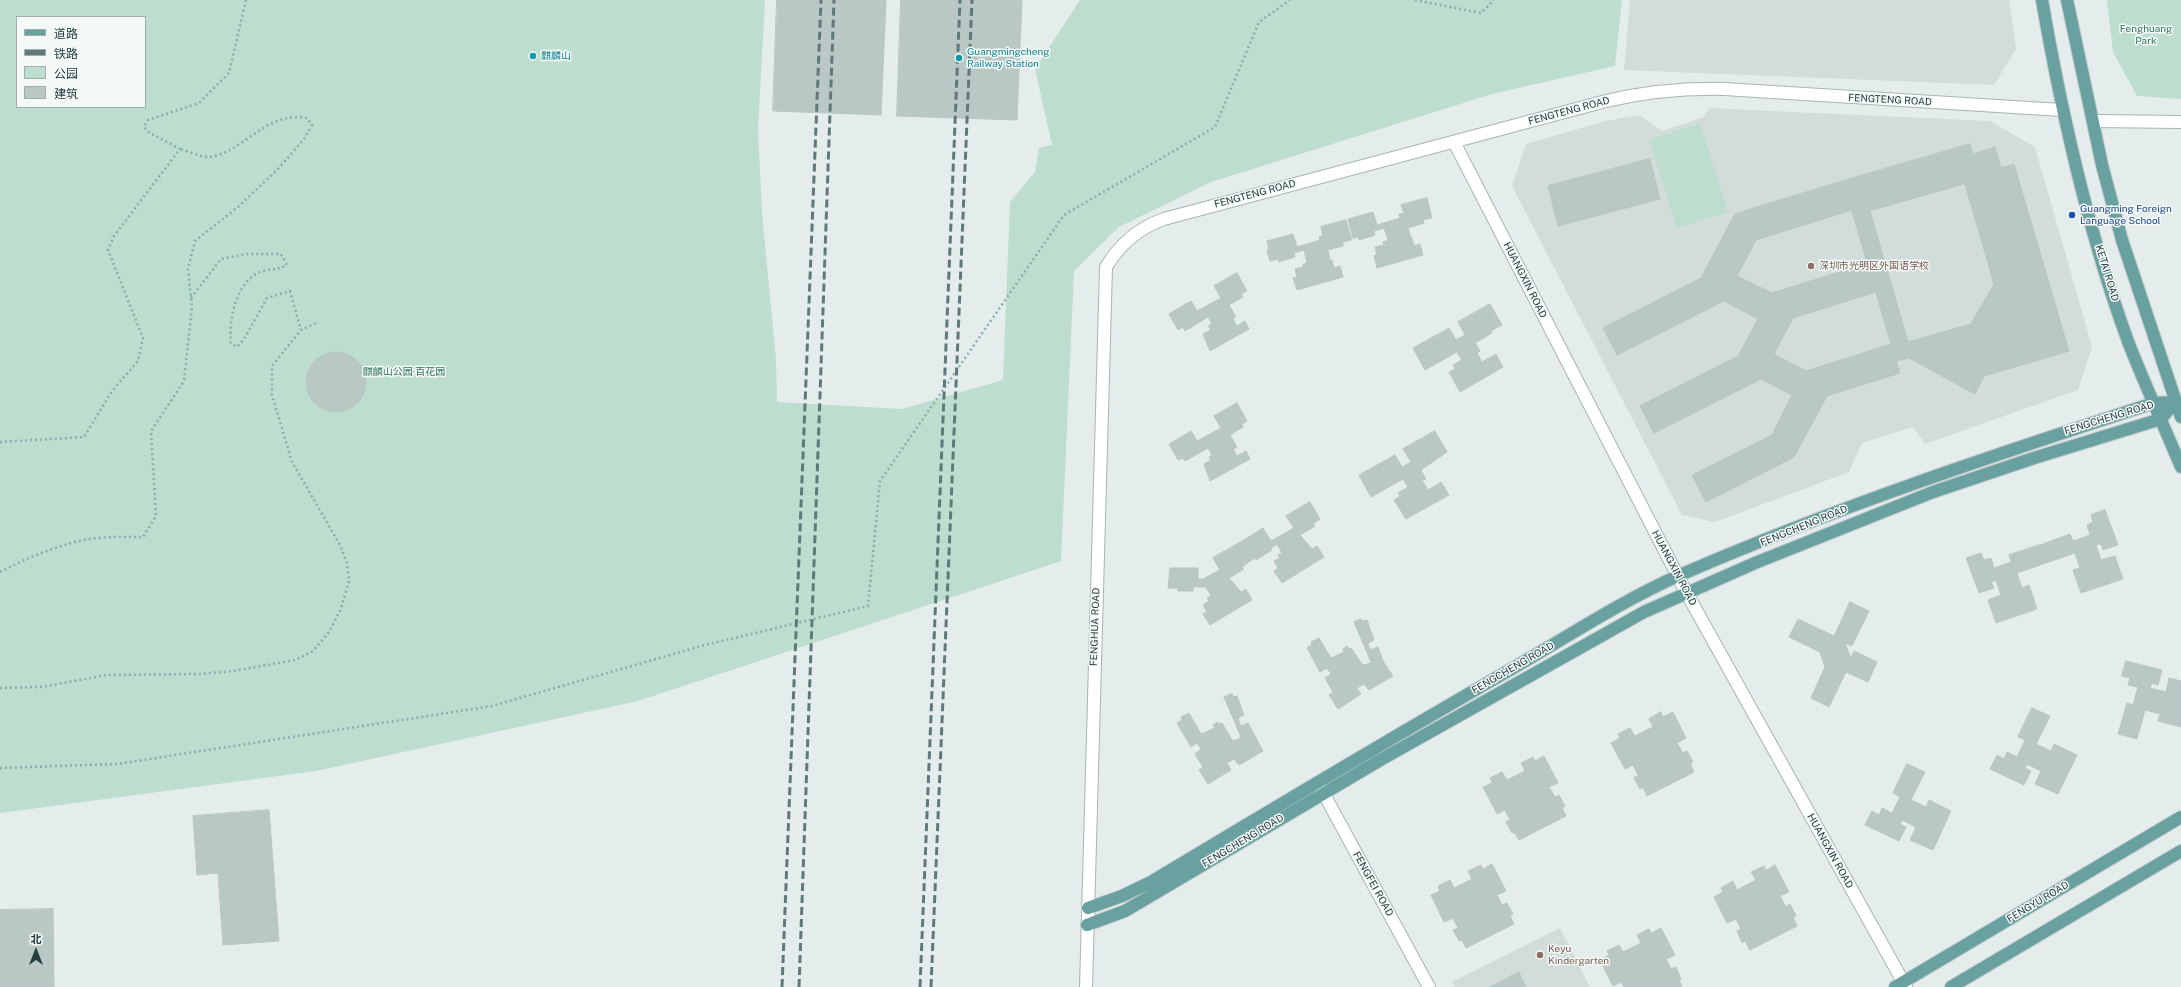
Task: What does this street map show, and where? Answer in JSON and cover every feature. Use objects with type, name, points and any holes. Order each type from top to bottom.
[{"type":"main road","name":"KETAI ROAD","points":[[2042,0],[2062,110],[2099,250],[2129,344],[2181,467]]},
{"type":"main road","points":[[2067,0],[2093,121],[2122,240],[2181,417]]},
{"type":"main road","name":"FENGCHENG ROAD","points":[[1088,908],[1122,896],[1151,882],[1317,782],[1604,616],[1678,576],[1838,512],[1998,453],[2154,403],[2175,402]]},
{"type":"main road","name":"FENGCHENG ROAD","points":[[1087,925],[1125,911],[1463,713],[1644,612],[1686,592],[1933,492],[2034,458],[2161,419],[2175,402]]},
{"type":"main road","name":"FENGYU ROAD","points":[[1902,985],[2181,817]]},
{"type":"main road","points":[[1951,987],[2181,851]]},
{"type":"street","name":"FENGTENG ROAD","points":[[1106,267],[1113,256],[1132,236],[1147,226],[1164,219],[1621,98],[1676,89],[1724,89],[2062,110]]},
{"type":"street","points":[[2093,121],[2181,122]]},
{"type":"street","name":"HUANGXIN ROAD","points":[[1454,142],[1686,592],[1902,985]]},
{"type":"street","name":"FENGHUA ROAD","points":[[1086,987],[1106,267]]},
{"type":"street","name":"FENGFEI ROAD","points":[[1317,782],[1429,987]]},
{"type":"path","points":[[0,572],[34,555],[73,542],[120,537],[143,537],[156,516],[151,431],[184,381],[192,307],[188,269],[195,241],[238,207],[279,168],[304,139],[312,125],[307,118],[294,116],[277,121],[227,150],[208,157],[180,149],[150,133],[144,127],[148,120],[199,103],[229,73],[246,0]]},
{"type":"path","points":[[0,768],[117,764],[492,706],[705,645],[868,606],[880,481],[1064,215],[1215,127],[1260,22],[1290,0]]},
{"type":"path","points":[[1415,0],[1481,13],[1494,0]]},
{"type":"path","points":[[0,442],[84,437],[112,391],[138,361],[143,338],[108,250],[114,236],[180,149]]},
{"type":"path","points":[[191,299],[221,259],[247,254],[281,254],[287,265],[278,270],[263,271],[247,281],[238,294],[230,333],[232,343],[237,347],[244,339],[267,298],[290,292],[301,330]]},
{"type":"path","points":[[0,688],[41,687],[107,675],[199,674],[265,666],[295,660],[313,651],[329,632],[340,611],[349,582],[347,563],[340,545],[292,462],[272,395],[272,366],[301,330],[319,322]]},
{"type":"shaded area","points":[[1630,0],[2009,0],[2016,49],[1994,85],[1624,70]]},
{"type":"shaded area","name":"深圳市光明区外国语学校","points":[[1709,108],[1990,121],[2035,147],[2092,347],[2078,390],[1925,444],[1913,427],[1862,443],[1849,472],[1715,522],[1682,515],[1512,186],[1526,144],[1605,121],[1639,115],[1662,131],[1704,117]]},
{"type":"shaded area","name":"Keyu Kindergarten","points":[[1560,928],[1590,987],[1455,987],[1452,982]]},
{"type":"green space","name":"麒麟山公园·百花园","points":[[0,0],[765,0],[758,129],[762,213],[776,359],[777,402],[902,409],[1003,380],[1010,202],[1035,172],[1039,148],[1052,145],[1035,69],[1080,0],[1622,0],[1615,66],[1492,94],[1211,182],[1119,227],[1074,271],[1061,561],[638,701],[316,771],[0,813]]},
{"type":"green space","name":"Fenghuang Park","points":[[2107,0],[2181,0],[2181,99],[2137,96],[2113,52]]},
{"type":"green space","points":[[1700,123],[1728,212],[1677,228],[1649,140]]},
{"type":"building","points":[[777,0],[886,0],[881,115],[773,111]]},
{"type":"building","name":"Guangmingcheng Railway Station","points":[[901,0],[1022,0],[1017,120],[897,116]]},
{"type":"building","points":[[1970,144],[1973,154],[1995,147],[2001,168],[2014,164],[2069,351],[1984,376],[1975,394],[1909,358],[1896,361],[1843,181]],"holes":[[[1965,184],[1994,284],[1971,324],[1908,342],[1870,211]]]},
{"type":"building","points":[[1650,159],[1660,199],[1558,226],[1548,186]]},
{"type":"building","points":[[1843,181],[1852,210],[1756,240],[1737,276],[1772,293],[1868,263],[1876,292],[1793,318],[1774,354],[1806,371],[1891,344],[1900,373],[1827,396],[1794,457],[1706,502],[1692,475],[1772,435],[1792,395],[1761,379],[1654,433],[1640,406],[1738,356],[1758,319],[1724,301],[1617,355],[1603,328],[1701,278],[1735,214]]},
{"type":"building","points":[[1427,198],[1432,218],[1423,220],[1424,223],[1408,228],[1411,237],[1404,239],[1412,238],[1414,246],[1420,244],[1423,255],[1377,268],[1374,256],[1377,255],[1375,247],[1384,245],[1383,242],[1388,240],[1384,228],[1374,231],[1375,235],[1359,240],[1359,237],[1353,238],[1348,219],[1373,212],[1377,225],[1400,218],[1399,214],[1404,213],[1401,205]]},
{"type":"building","points":[[1346,220],[1352,240],[1343,242],[1343,246],[1328,250],[1330,259],[1323,261],[1332,260],[1334,268],[1340,266],[1343,277],[1297,290],[1293,278],[1297,277],[1295,269],[1303,267],[1303,264],[1307,263],[1304,250],[1294,253],[1295,257],[1279,262],[1278,259],[1270,261],[1267,250],[1269,249],[1267,241],[1293,234],[1297,247],[1320,240],[1319,237],[1323,235],[1321,227]]},
{"type":"building","points":[[1237,273],[1247,291],[1241,294],[1243,297],[1229,305],[1236,317],[1233,319],[1237,326],[1245,321],[1249,329],[1210,351],[1203,334],[1211,330],[1208,326],[1212,324],[1208,317],[1185,331],[1183,327],[1178,330],[1169,314],[1191,301],[1197,311],[1221,298],[1214,286]]},
{"type":"building","points":[[1490,304],[1502,325],[1475,343],[1480,351],[1477,353],[1482,362],[1496,354],[1503,367],[1460,392],[1449,372],[1455,369],[1453,365],[1462,360],[1457,352],[1425,370],[1413,348],[1449,328],[1456,340],[1465,335],[1458,322]]},
{"type":"building","points":[[330,352],[342,352],[353,357],[361,365],[366,376],[364,394],[353,407],[342,412],[330,412],[319,407],[311,399],[306,388],[306,376],[311,365],[319,357]]},
{"type":"building","points":[[1237,403],[1247,421],[1242,424],[1243,427],[1230,435],[1237,447],[1233,449],[1237,456],[1246,451],[1250,459],[1210,481],[1204,464],[1211,460],[1209,457],[1212,455],[1208,448],[1185,461],[1183,458],[1178,460],[1169,444],[1191,431],[1197,441],[1221,428],[1214,416]]},
{"type":"building","points":[[1435,431],[1447,452],[1421,470],[1426,479],[1422,480],[1428,490],[1441,482],[1449,495],[1406,519],[1394,500],[1400,496],[1398,493],[1408,487],[1403,479],[1371,497],[1359,475],[1395,455],[1402,467],[1411,462],[1403,449]]},
{"type":"building","points":[[1310,502],[1320,519],[1313,524],[1315,526],[1300,535],[1312,549],[1317,546],[1324,557],[1282,583],[1274,571],[1278,568],[1274,561],[1280,558],[1278,555],[1282,553],[1277,544],[1271,548],[1272,550],[1256,560],[1255,558],[1250,561],[1239,543],[1263,528],[1271,541],[1294,528],[1286,516]]},
{"type":"building","points":[[2105,510],[2118,545],[2103,550],[2101,544],[2096,545],[2101,560],[2115,556],[2123,579],[2081,593],[2073,570],[2080,568],[2075,553],[2046,563],[2040,545],[2070,534],[2073,541],[2090,535],[2087,525],[2093,522],[2091,515]]},
{"type":"building","points":[[1239,543],[1250,561],[1242,567],[1244,569],[1229,578],[1241,592],[1246,589],[1252,600],[1210,625],[1203,614],[1207,612],[1203,605],[1209,601],[1207,598],[1211,596],[1206,587],[1193,587],[1193,591],[1178,591],[1178,588],[1168,588],[1170,568],[1198,568],[1198,579],[1203,579],[1220,570],[1213,558]]},
{"type":"building","points":[[2040,545],[2046,563],[2017,573],[2022,588],[2029,585],[2037,609],[1996,623],[1988,600],[2001,595],[1996,580],[1991,582],[1994,588],[1979,593],[1966,558],[1981,553],[1984,560],[1991,558],[1994,568],[2011,562],[2009,555]]},
{"type":"building","points":[[1850,602],[1869,611],[1852,646],[1845,643],[1851,658],[1854,651],[1877,662],[1868,682],[1846,672],[1829,707],[1811,698],[1825,667],[1820,652],[1789,637],[1798,619],[1834,636]]},
{"type":"building","points":[[1361,619],[1363,621],[1367,620],[1374,640],[1368,643],[1370,650],[1378,647],[1384,663],[1393,676],[1369,690],[1364,684],[1357,688],[1361,694],[1338,709],[1329,695],[1333,692],[1325,678],[1331,674],[1327,668],[1320,672],[1307,648],[1312,644],[1311,642],[1319,638],[1331,658],[1344,652],[1343,649],[1347,646],[1349,649],[1351,648],[1362,664],[1366,665],[1371,662],[1354,622]]},
{"type":"building","points":[[2126,661],[2162,670],[2158,685],[2152,683],[2150,688],[2166,692],[2169,678],[2181,681],[2181,727],[2158,721],[2160,714],[2145,710],[2137,739],[2118,734],[2127,703],[2133,705],[2138,687],[2128,685],[2130,678],[2122,676]]},
{"type":"building","points":[[1232,694],[1233,697],[1237,696],[1244,715],[1238,718],[1241,726],[1248,723],[1263,751],[1239,765],[1234,759],[1227,763],[1231,770],[1208,784],[1199,770],[1203,767],[1195,754],[1201,749],[1197,743],[1191,747],[1177,723],[1182,720],[1181,717],[1189,713],[1201,734],[1215,728],[1213,725],[1217,722],[1219,724],[1222,723],[1232,740],[1237,740],[1241,737],[1224,697]]},
{"type":"building","points":[[2032,708],[2050,716],[2036,744],[2051,751],[2054,744],[2077,755],[2058,794],[2035,784],[2041,771],[2027,764],[2025,768],[2031,771],[2024,785],[1990,769],[1997,755],[2004,759],[2007,752],[2017,757],[2025,740],[2018,737]]},
{"type":"building","points":[[1661,712],[1663,717],[1673,712],[1686,738],[1677,743],[1683,753],[1687,751],[1693,762],[1690,763],[1694,772],[1647,796],[1643,787],[1640,789],[1634,778],[1638,775],[1633,765],[1625,769],[1611,743],[1620,738],[1618,734],[1630,728],[1635,736],[1653,727],[1649,719]]},
{"type":"building","points":[[1544,756],[1558,783],[1549,787],[1555,797],[1559,795],[1565,806],[1562,808],[1566,816],[1519,840],[1514,832],[1512,833],[1506,822],[1510,820],[1505,810],[1497,814],[1483,787],[1492,783],[1490,778],[1502,772],[1507,780],[1525,771],[1521,763],[1533,757],[1535,761]]},
{"type":"building","points":[[1907,764],[1925,772],[1911,800],[1926,807],[1929,800],[1951,811],[1933,850],[1910,840],[1916,827],[1902,820],[1900,824],[1906,827],[1899,841],[1865,825],[1872,811],[1879,815],[1882,808],[1892,813],[1900,797],[1893,793]]},
{"type":"building","points":[[269,810],[279,941],[223,945],[218,873],[197,875],[193,816]]},
{"type":"building","points":[[1492,864],[1506,891],[1497,895],[1502,905],[1507,903],[1513,914],[1510,916],[1514,924],[1466,948],[1462,940],[1459,941],[1453,930],[1458,928],[1453,918],[1444,922],[1431,895],[1440,891],[1438,886],[1450,880],[1454,888],[1472,879],[1468,871],[1481,865],[1483,869]]},
{"type":"building","points":[[1775,865],[1789,892],[1780,896],[1786,907],[1790,904],[1796,916],[1793,917],[1797,926],[1750,950],[1745,941],[1742,943],[1737,931],[1741,929],[1736,919],[1727,923],[1714,897],[1723,892],[1721,888],[1733,881],[1737,890],[1756,880],[1751,872],[1764,866],[1766,870]]},
{"type":"building","points":[[53,909],[54,987],[0,987],[0,910]]},
{"type":"building","points":[[1661,928],[1675,955],[1666,959],[1671,969],[1676,967],[1681,979],[1679,980],[1682,987],[1624,987],[1621,982],[1613,986],[1600,960],[1609,955],[1607,951],[1619,945],[1623,952],[1641,943],[1637,935],[1649,929],[1651,933]]},
{"type":"building","points":[[1519,972],[1526,987],[1490,987]]},
{"type":"railway","points":[[782,987],[821,0]]},
{"type":"railway","points":[[799,987],[834,0]]},
{"type":"railway","points":[[920,987],[960,0]]},
{"type":"railway","points":[[931,987],[972,0]]},
{"type":"place","name":"麒麟山","points":[[533,56]]},
{"type":"place","name":"Guangmingcheng Railway Station","points":[[959,58]]},
{"type":"place","name":"Guangming Foreign Language School","points":[[2072,215]]},
{"type":"place","name":"深圳市光明区外国语学校","points":[[1811,266]]},
{"type":"place","name":"Keyu Kindergarten","points":[[1540,955]]}]
